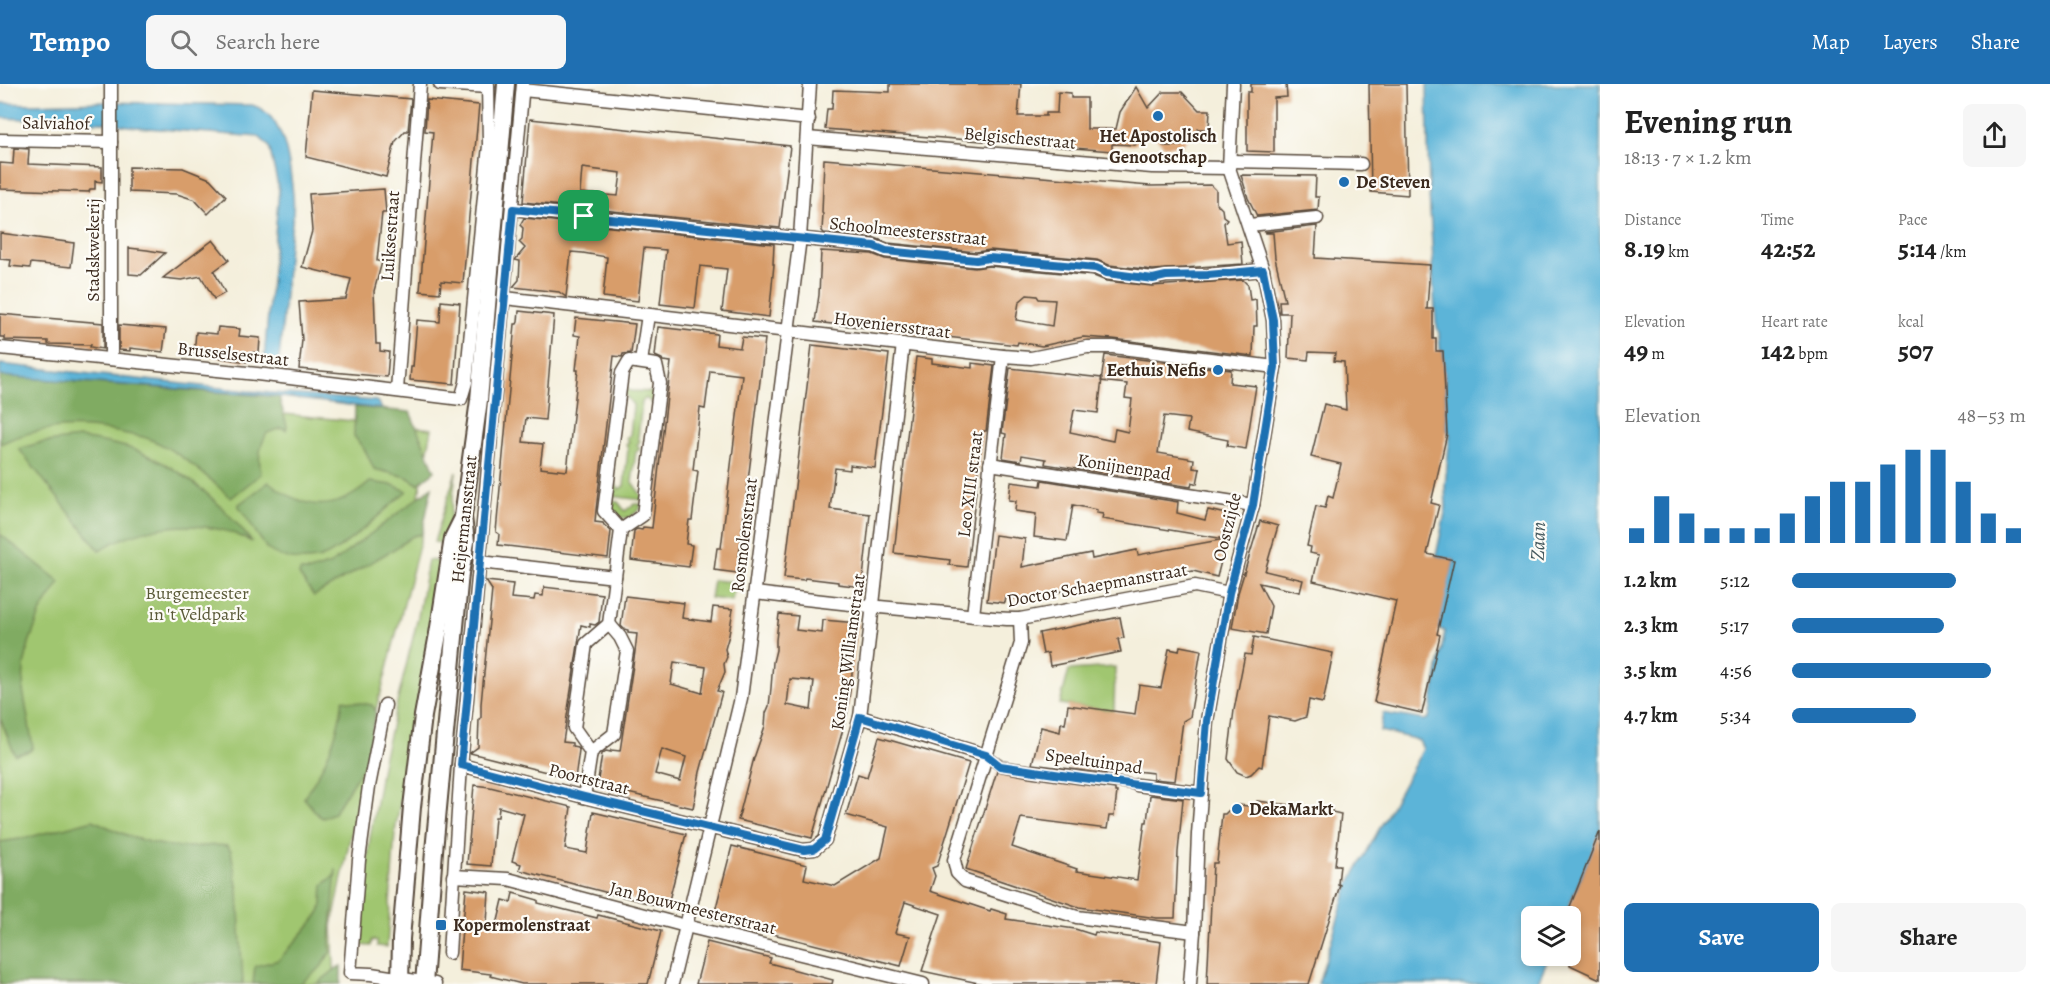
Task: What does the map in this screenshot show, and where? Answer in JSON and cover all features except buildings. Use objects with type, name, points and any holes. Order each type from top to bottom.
[{"type":"main road","name":"Heijermansstraat","points":[[428,983],[434,851],[460,573],[466,542],[464,517],[479,400],[506,84]]},
{"type":"main road","name":"Heijermansstraat","points":[[400,981],[410,829],[423,716],[453,538],[464,517]]},
{"type":"street","name":"Stadskwekerij","points":[[111,84],[111,359]]},
{"type":"street","name":"Luiksestraat","points":[[397,390],[420,84]]},
{"type":"street","points":[[440,84],[488,86]]},
{"type":"street","name":"Rosmolenstraat","points":[[672,984],[741,698],[800,238],[810,84]]},
{"type":"street","name":"Oostzijde","points":[[1190,984],[1207,721],[1229,593],[1253,505],[1275,367],[1273,320],[1263,270],[1229,165],[1233,84]]},
{"type":"street","name":"Brusselsestraat","points":[[0,348],[397,390],[461,399],[466,382],[489,145],[488,86]]},
{"type":"street","points":[[523,87],[809,119]]},
{"type":"street","name":"Heijermansstraat","points":[[449,952],[461,765],[523,87]]},
{"type":"street","name":"Salviahof","points":[[0,140],[111,136]]},
{"type":"street","name":"Belgischestraat","points":[[807,138],[1152,168],[1229,165]]},
{"type":"street","points":[[1229,165],[1361,164]]},
{"type":"street","name":"Schoolmeestersstraat","points":[[513,209],[874,246],[886,251],[1096,268],[1107,273],[1153,279],[1166,276],[1263,270]]},
{"type":"street","points":[[1248,225],[1317,219]]},
{"type":"street","name":"Hoveniersstraat","points":[[505,298],[1003,356],[1031,358],[1087,347],[1113,347],[1275,367]]},
{"type":"street","points":[[641,362],[648,315]]},
{"type":"street","name":"Koning Williamstraat","points":[[709,827],[804,850],[814,849],[825,840],[860,717],[903,344]]},
{"type":"street","name":"Leo XIII straat","points":[[973,615],[1003,356]]},
{"type":"street","points":[[591,752],[573,728],[586,644],[609,624],[621,530],[643,515],[660,383],[656,365],[629,361],[622,373],[604,511],[621,530]]},
{"type":"street","name":"Konijnenpad","points":[[990,464],[1253,505]]},
{"type":"street","points":[[480,562],[615,577]]},
{"type":"street","name":"Doctor Schaepmanstraat","points":[[755,593],[873,607],[973,615],[1002,620],[1020,619],[1195,586],[1229,593]]},
{"type":"street","points":[[1020,619],[1021,643],[954,860],[957,873],[965,880],[1077,917],[1194,932]]},
{"type":"street","points":[[584,797],[591,752],[614,734],[627,651],[620,637],[609,624]]},
{"type":"street","points":[[386,705],[369,786],[359,860],[350,973],[428,983]]},
{"type":"street","points":[[860,717],[986,755]]},
{"type":"street","name":"Speeltuinpad","points":[[986,755],[1000,766],[1201,793]]},
{"type":"street","name":"Poortstraat","points":[[461,765],[709,827]]},
{"type":"street","name":"Jan Bouwmeesterstraat","points":[[453,876],[508,879],[686,926],[923,984]]},
{"type":"green space","points":[[0,376],[279,397],[287,426],[286,430],[282,428],[267,433],[260,453],[261,474],[231,498],[182,457],[143,437],[90,428],[60,428],[30,433],[0,444]]},
{"type":"green space","name":"Burgemeester in 't Veldpark","points":[[0,385],[432,429],[411,536],[422,534],[379,696],[332,926],[335,984],[0,984]]},
{"type":"green space","points":[[623,388],[631,391],[654,392],[652,404],[646,398],[642,402],[638,438],[640,441],[637,445],[640,449],[636,452],[632,482],[642,496],[642,500],[611,496],[613,481],[619,489],[624,486],[628,449],[626,445],[629,442],[626,438],[630,435],[633,405],[623,392]]},
{"type":"green space","points":[[355,407],[410,412],[435,471],[418,484],[407,477],[374,469],[366,452],[354,436]]},
{"type":"green space","points":[[79,438],[138,451],[171,468],[215,501],[252,542],[226,531],[177,526],[145,531],[99,550],[19,449],[39,443]]},
{"type":"green space","points":[[456,472],[447,544],[434,542]]},
{"type":"green space","points":[[269,482],[295,499],[320,504],[345,499],[370,482],[393,485],[407,491],[338,549],[317,559],[297,560],[278,555],[267,549],[238,505]]},
{"type":"green space","points":[[432,487],[422,534],[413,536],[314,596],[299,575],[300,571],[310,571],[331,564]]},
{"type":"green space","points":[[611,501],[618,502],[625,511],[634,504],[641,504],[640,509],[634,514],[623,518],[615,513]]},
{"type":"green space","points":[[0,534],[60,582],[41,611],[29,643],[24,666],[23,690],[33,747],[30,751],[15,755],[0,718]]},
{"type":"green space","points":[[428,560],[443,562],[395,832],[387,947],[377,946],[377,941],[372,940],[371,946],[358,945],[370,838],[383,760],[418,617]]},
{"type":"green space","points":[[713,580],[735,582],[732,601],[710,598]]},
{"type":"green space","points":[[1115,667],[1114,711],[1060,704],[1069,670]]},
{"type":"green space","points":[[343,700],[372,705],[376,711],[365,764],[334,813],[323,818],[304,798],[330,751]]},
{"type":"green space","points":[[93,820],[126,835],[149,842],[185,847],[227,846],[231,851],[238,891],[243,984],[0,984],[0,842],[26,838]]},
{"type":"green space","points":[[336,869],[331,951],[321,967],[300,984],[253,984],[255,966],[279,960],[315,919],[321,909],[323,885],[335,875]]},
{"type":"green space","points":[[341,966],[341,984],[317,984],[337,968]]},
{"type":"water","name":"Zaan","points":[[1427,84],[1600,84],[1600,835],[1568,906],[1521,906],[1521,966],[1545,966],[1537,984],[1318,984],[1348,886],[1423,749],[1419,741],[1415,739],[1380,731],[1383,713],[1425,720],[1429,718],[1445,631],[1436,628],[1454,560],[1436,556],[1446,508],[1445,486],[1450,434],[1447,429],[1443,351],[1440,350],[1436,323],[1429,193]]},
{"type":"water","points":[[104,102],[252,105],[263,110],[272,119],[284,142],[293,201],[279,359],[272,362],[264,360],[279,190],[269,146],[259,137],[135,127],[104,122],[0,118],[0,103]]},
{"type":"water","points":[[0,364],[248,391],[377,401],[382,409],[265,395],[0,376]]},
{"type":"place","name":"Het Apostolisch Genootschap","points":[[1158,116]]},
{"type":"place","name":"De Steven","points":[[1344,182]]},
{"type":"place","name":"Eethuis Nefis","points":[[1218,370]]},
{"type":"place","name":"DekaMarkt","points":[[1237,809]]},
{"type":"place","name":"Kopermolenstraat","points":[[441,925]]},
{"type":"route","points":[[513,209],[584,216],[874,246],[886,251],[1096,268],[1107,273],[1153,279],[1166,276],[1263,270],[1273,320],[1275,367],[1253,505],[1229,593],[1207,721],[1201,793],[1000,766],[986,755],[860,717],[825,840],[814,849],[804,850],[461,765],[513,209]]}]
